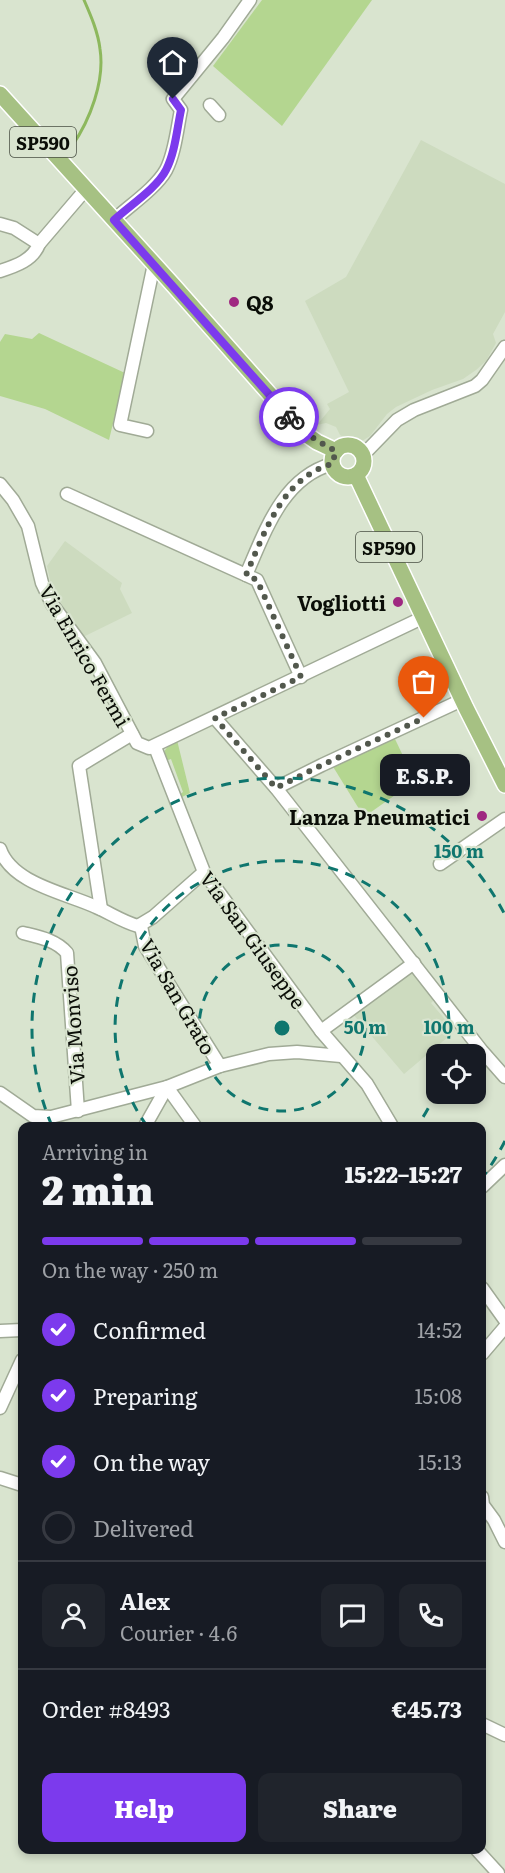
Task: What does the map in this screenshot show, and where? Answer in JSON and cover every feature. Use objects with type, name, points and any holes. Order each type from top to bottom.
[{"type":"main road","name":"SP590","points":[[0,94],[304,433],[334,457],[335,471],[341,476],[356,475],[422,618],[505,785]]},
{"type":"main road","name":"SP590","points":[[334,457],[347,445],[354,446],[363,455]]},
{"type":"main road","points":[[356,475],[362,470],[363,455]]},
{"type":"street","points":[[114,220],[165,172],[181,110],[173,99],[223,38],[250,0]]},
{"type":"street","points":[[0,271],[35,254],[39,244],[86,189]]},
{"type":"street","points":[[0,224],[14,228],[39,244]]},
{"type":"street","points":[[147,431],[120,425],[154,264]]},
{"type":"street","points":[[363,455],[397,420],[414,410],[475,386],[482,380],[505,347]]},
{"type":"street","points":[[246,575],[275,511],[298,482],[334,457]]},
{"type":"street","name":"Via Enrico Fermi","points":[[0,484],[13,500],[28,526],[42,583],[52,604],[95,663],[137,743],[149,748],[155,747]]},
{"type":"street","points":[[67,494],[257,580],[301,677]]},
{"type":"street","points":[[155,747],[422,618]]},
{"type":"street","points":[[276,788],[462,700]]},
{"type":"street","points":[[215,718],[276,788],[482,1051],[505,1077]]},
{"type":"street","points":[[101,909],[79,766],[132,734]]},
{"type":"street","name":"Via San Giuseppe","points":[[155,747],[204,872],[321,1031],[367,1084],[390,1122]]},
{"type":"street","points":[[440,864],[505,819]]},
{"type":"street","points":[[0,849],[2,856],[16,871],[52,891],[141,926],[204,872]]},
{"type":"street","name":"Via San Grato","points":[[141,926],[145,946],[220,1066]]},
{"type":"street","name":"Via Monviso","points":[[23,933],[51,941],[67,953],[78,1111]]},
{"type":"street","points":[[321,1031],[414,963]]},
{"type":"street","points":[[0,1093],[33,1116],[51,1117],[167,1087],[220,1066],[269,1054],[297,1052],[341,1056]]},
{"type":"street","points":[[147,1122],[167,1087]]},
{"type":"street","points":[[167,1087],[192,1122]]},
{"type":"street","points":[[486,1183],[505,1165]]},
{"type":"street","points":[[486,1294],[505,1320]]},
{"type":"street","points":[[486,1349],[505,1327]]},
{"type":"street","points":[[0,1331],[18,1330]]},
{"type":"street","points":[[0,1408],[18,1377]]},
{"type":"street","points":[[0,1478],[18,1484]]},
{"type":"street","points":[[486,1509],[505,1542]]},
{"type":"street","points":[[486,1726],[505,1735]]},
{"type":"street","points":[[481,1854],[498,1873]]},
{"type":"shaded area","points":[[421,140],[505,184],[505,312],[493,334],[496,343],[486,361],[476,370],[463,379],[432,390],[396,407],[387,414],[370,436],[357,444],[340,435],[336,427],[326,423],[317,425],[330,409],[327,404],[349,392],[305,301],[346,277]]},
{"type":"shaded area","points":[[65,541],[122,583],[120,589],[132,613],[81,638],[51,585],[47,566]]},
{"type":"shaded area","points":[[410,970],[434,1000],[431,1003],[455,1031],[440,1044],[426,1044],[426,1055],[404,1074],[352,1013]]},
{"type":"green space","points":[[262,0],[372,0],[282,126],[213,66]]},
{"type":"green space","points":[[39,333],[125,373],[109,440],[45,409],[0,396],[0,342],[5,334],[32,339]]},
{"type":"green space","points":[[395,739],[415,781],[364,817],[332,765]]},
{"type":"green space","points":[[177,740],[190,793],[180,798],[179,795],[183,792],[171,759],[165,761],[164,757],[166,749]]},
{"type":"waterway","points":[[72,146],[95,100],[100,74],[99,43],[84,0]]},
{"type":"way so far","points":[[289,417],[304,433],[336,451],[332,457],[332,464],[320,467],[298,482],[275,511],[246,575],[257,580],[301,677],[215,718],[276,788],[424,718]]},
{"type":"place","name":"Q8","points":[[234,302]]},
{"type":"place","name":"Vogliotti","points":[[398,602]]},
{"type":"place","name":"E.S.P.","points":[[424,718]]},
{"type":"place","name":"Lanza Pneumatici","points":[[482,816]]},
{"type":"route","points":[[173,99],[181,110],[165,172],[114,220],[289,417]]}]
